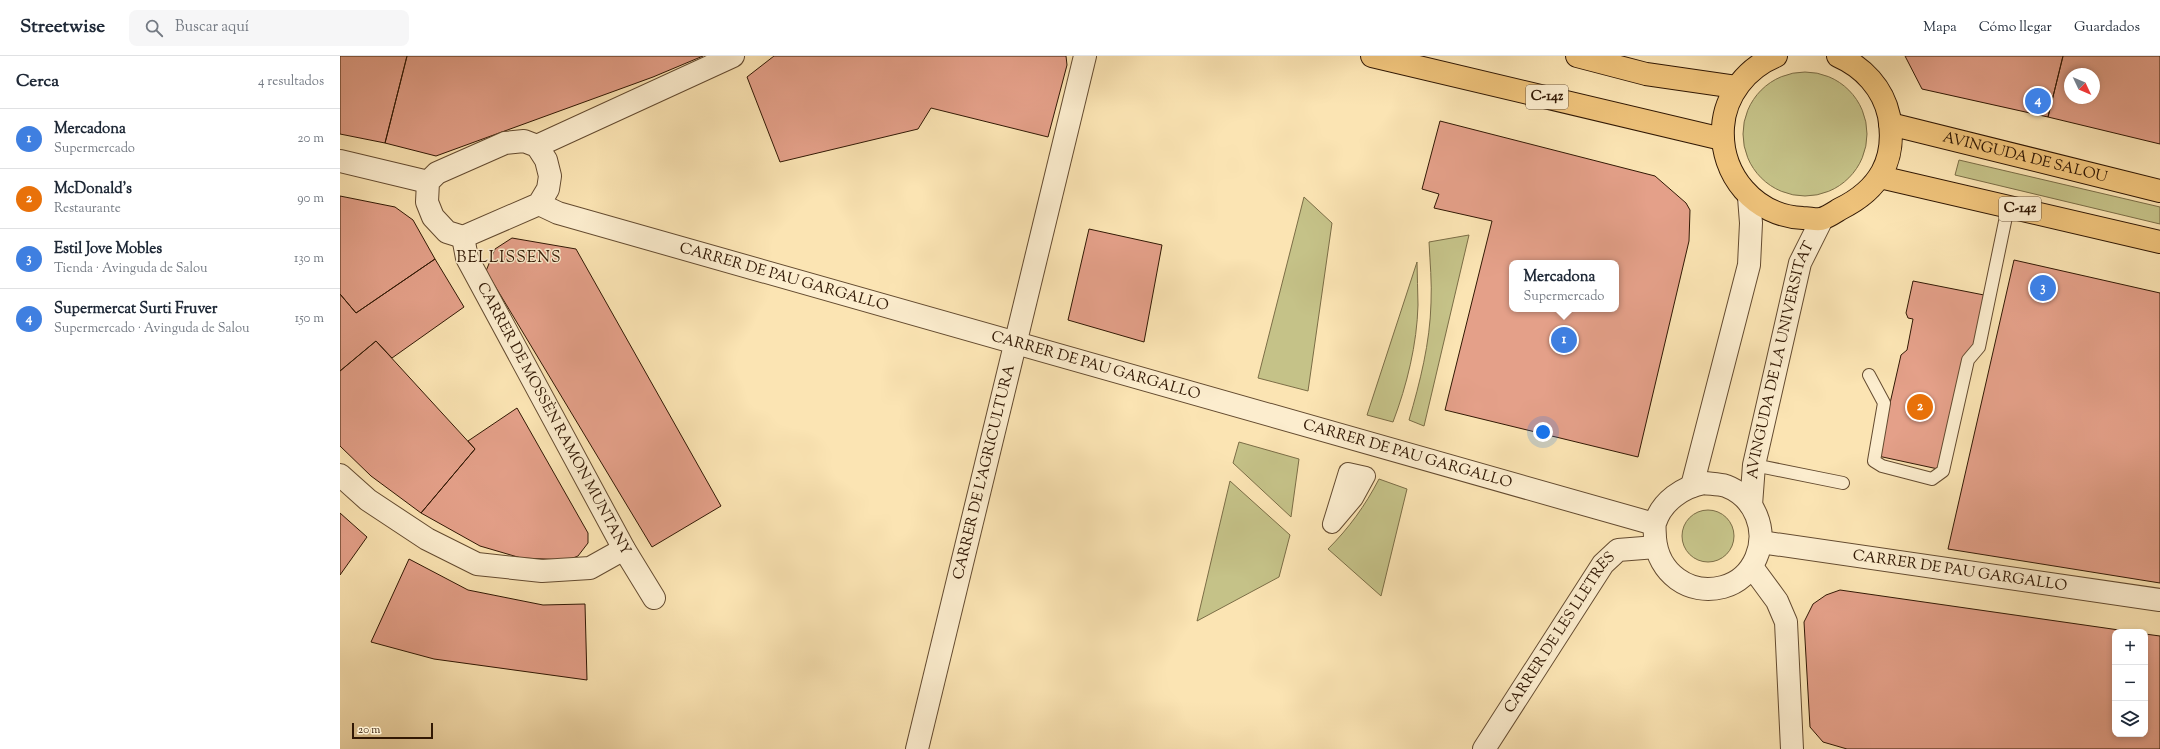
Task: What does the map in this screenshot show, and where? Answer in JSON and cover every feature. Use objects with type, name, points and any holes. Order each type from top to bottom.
[{"type":"main road","name":"C-14z","points":[[1372,56],[1722,139]]},
{"type":"main road","points":[[1577,56],[1646,74],[1736,87]]},
{"type":"main road","points":[[1776,56],[1752,70],[1736,87],[1725,115],[1722,139],[1730,170],[1738,184],[1750,197],[1768,210],[1783,216],[1822,218],[1859,200],[1869,192],[1880,177],[1889,152],[1890,124],[1888,110],[1879,91],[1866,74],[1850,59]]},
{"type":"main road","name":"AVINGUDA DE SALOU","points":[[1890,124],[2160,190]]},
{"type":"main road","name":"C-14z","points":[[1880,177],[2160,242]]},
{"type":"street","points":[[537,146],[733,56]]},
{"type":"street","name":"CARRER DE L'AGRICULTURA","points":[[917,749],[1085,56]]},
{"type":"street","points":[[524,140],[537,146],[546,160],[550,176],[548,189],[539,204],[463,237],[447,232],[433,217],[427,202],[428,182],[437,172],[505,143],[524,140]]},
{"type":"street","points":[[340,161],[428,182]]},
{"type":"street","points":[[1692,486],[1749,265],[1751,223],[1750,197]]},
{"type":"street","name":"CARRER DE PAU GARGALLO","points":[[539,204],[566,215],[1654,524]]},
{"type":"street","name":"AVINGUDA DE LA UNIVERSITAT","points":[[1751,505],[1754,464],[1800,263],[1822,218]]},
{"type":"street","name":"CARRER DE MOSSÈN RAMON MUNTANY","points":[[463,237],[466,258],[624,549],[654,598]]},
{"type":"street","points":[[340,475],[368,500],[426,539],[477,564],[542,571],[590,568],[624,549]]},
{"type":"street","points":[[1704,484],[1725,486],[1740,494],[1751,505],[1759,520],[1760,549],[1752,567],[1742,577],[1727,586],[1713,590],[1695,588],[1679,581],[1665,568],[1656,547],[1654,524],[1665,505],[1676,494],[1692,486],[1704,484]]},
{"type":"street","name":"CARRER DE PAU GARGALLO","points":[[1760,542],[2160,600]]},
{"type":"street","name":"CARRER DE LES LLETRES","points":[[1484,749],[1603,564],[1618,550],[1656,547]]},
{"type":"street","points":[[1752,567],[1777,601],[1786,622],[1792,749]]},
{"type":"lane","points":[[1869,375],[1884,402],[1874,462],[1882,466],[1932,480],[1943,471],[1968,360],[1979,347],[2008,207]]},
{"type":"lane","points":[[1754,464],[1843,483]]},
{"type":"shaded area","points":[[1811,72],[1829,76],[1840,82],[1853,94],[1863,110],[1867,134],[1863,158],[1857,169],[1845,182],[1823,194],[1799,196],[1781,192],[1770,186],[1757,174],[1745,152],[1743,128],[1747,110],[1753,99],[1765,86],[1787,74]]},
{"type":"shaded area","points":[[1959,160],[2160,207],[2160,224],[1955,175]]},
{"type":"shaded area","points":[[1304,197],[1332,223],[1308,391],[1258,378]]},
{"type":"shaded area","points":[[1469,235],[1424,426],[1409,420],[1421,377],[1429,333],[1431,272],[1429,242]]},
{"type":"shaded area","points":[[1417,262],[1418,305],[1416,335],[1407,379],[1393,422],[1367,415]]},
{"type":"shaded area","points":[[1239,442],[1299,459],[1291,517],[1233,463]]},
{"type":"shaded area","points":[[1379,479],[1407,489],[1381,596],[1328,549],[1356,516]]},
{"type":"shaded area","points":[[1230,481],[1290,535],[1279,577],[1197,621]]},
{"type":"shaded area","points":[[1703,510],[1713,510],[1722,514],[1730,522],[1734,531],[1734,541],[1730,550],[1722,558],[1713,562],[1703,562],[1694,558],[1686,550],[1682,541],[1682,531],[1686,522],[1694,514]]},
{"type":"building","points":[[340,56],[407,56],[385,143],[340,134]]},
{"type":"building","points":[[407,56],[703,56],[653,77],[436,156],[385,143]]},
{"type":"building","points":[[774,56],[1066,56],[1067,65],[1048,137],[931,108],[918,129],[780,162],[747,77]]},
{"type":"building","points":[[1905,56],[2063,56],[2048,117],[1922,89]]},
{"type":"building","points":[[2063,56],[2160,56],[2160,144],[2048,117]]},
{"type":"building","points":[[1440,121],[1655,176],[1686,203],[1690,210],[1689,241],[1638,457],[1445,410],[1492,221],[1434,208],[1439,194],[1422,189]]},
{"type":"building","points":[[340,196],[395,207],[413,220],[435,259],[356,313],[340,294]]},
{"type":"building","points":[[1089,229],[1162,245],[1144,342],[1068,320]]},
{"type":"building","points":[[512,238],[576,249],[721,506],[652,547],[486,271],[495,249]]},
{"type":"building","points":[[435,259],[464,307],[392,358],[376,341],[340,371],[340,294],[356,313]]},
{"type":"building","points":[[2014,260],[2160,293],[2160,583],[1948,549]]},
{"type":"building","points":[[1913,281],[1984,295],[1973,349],[1938,469],[1878,456],[1901,355],[1907,350],[1913,319],[1908,318],[1906,313]]},
{"type":"building","points":[[376,341],[475,449],[421,513],[371,476],[340,446],[340,371]]},
{"type":"building","points":[[517,408],[588,533],[588,543],[578,556],[568,560],[521,558],[480,546],[421,513],[475,449],[468,441]]},
{"type":"building","points":[[340,513],[367,537],[340,575]]},
{"type":"building","points":[[409,559],[468,590],[543,605],[585,604],[587,680],[434,659],[371,642]]},
{"type":"building","points":[[1840,590],[2112,629],[2112,737],[2148,737],[2148,634],[2160,636],[2160,749],[1847,749],[1823,742],[1810,727],[1804,622],[1813,604],[1826,595]]},
{"type":"place","name":"Supermercat Surti Fruver","points":[[2038,101]]},
{"type":"place","name":"Estil Jove Mobles","points":[[2043,288]]},
{"type":"place","name":"Mercadona","points":[[1564,340]]},
{"type":"place","name":"McDonald's","points":[[1920,407]]},
{"type":"district","name":"BELLISSENS","points":[[509,258]]}]
